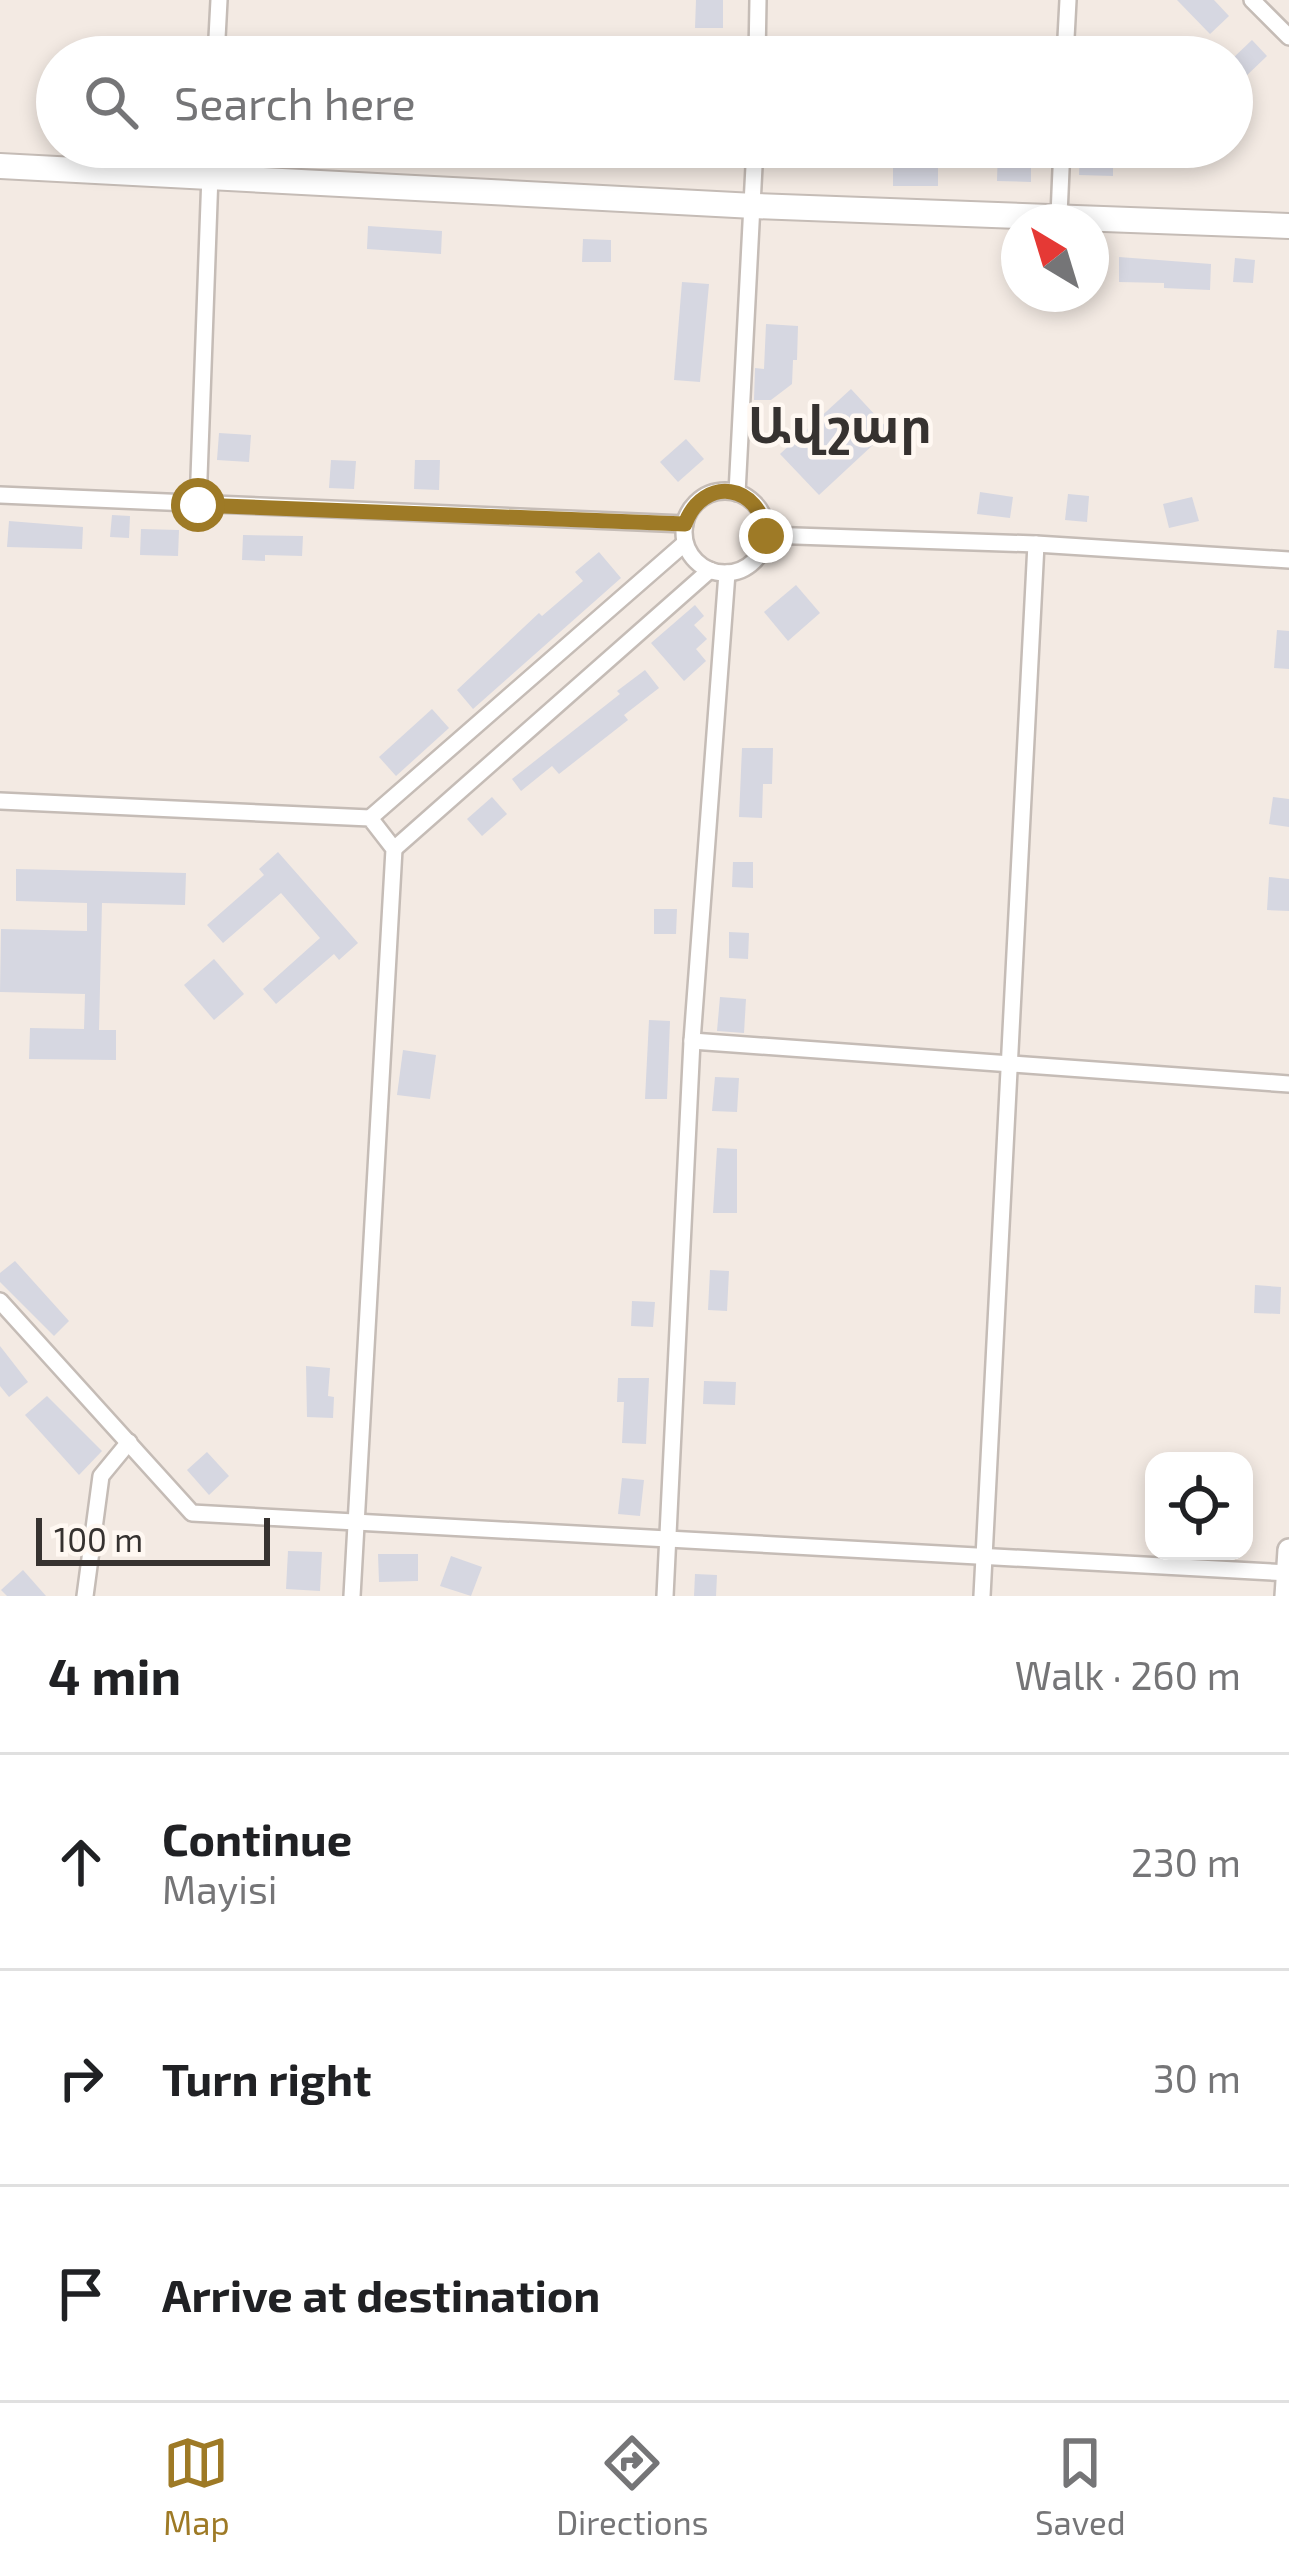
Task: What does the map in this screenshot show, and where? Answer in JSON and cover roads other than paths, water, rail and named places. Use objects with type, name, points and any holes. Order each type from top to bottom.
[{"type":"main road","points":[[0,166],[36,168]]},
{"type":"main road","points":[[38,168],[754,206],[1001,213]]},
{"type":"main road","points":[[1109,217],[1289,226]]},
{"type":"street","points":[[217,36],[219,0]]},
{"type":"street","points":[[757,36],[758,0]]},
{"type":"street","points":[[1066,36],[1068,0]]},
{"type":"street","points":[[1252,0],[1289,37]]},
{"type":"street","points":[[198,505],[211,168]]},
{"type":"street","points":[[737,493],[755,168]]},
{"type":"street","points":[[1058,204],[1060,168]]},
{"type":"street","points":[[394,849],[718,572],[749,565],[766,536],[759,509],[737,493],[710,494],[689,512],[685,524],[691,554],[718,572]]},
{"type":"street","points":[[0,495],[685,524]]},
{"type":"street","points":[[766,536],[1036,544],[1289,560]]},
{"type":"street","points":[[0,801],[370,818],[686,543]]},
{"type":"street","points":[[982,1596],[1036,544]]},
{"type":"street","points":[[665,1596],[718,572]]},
{"type":"street","points":[[352,1596],[394,849],[370,818]]},
{"type":"street","points":[[692,1041],[1289,1084]]},
{"type":"street","points":[[0,1301],[191,1513],[1288,1572]]},
{"type":"street","points":[[85,1596],[100,1476],[129,1442]]},
{"type":"street","points":[[1286,1596],[1289,1550]]},
{"type":"district","name":"Ավշար","points":[[840,425]]}]
